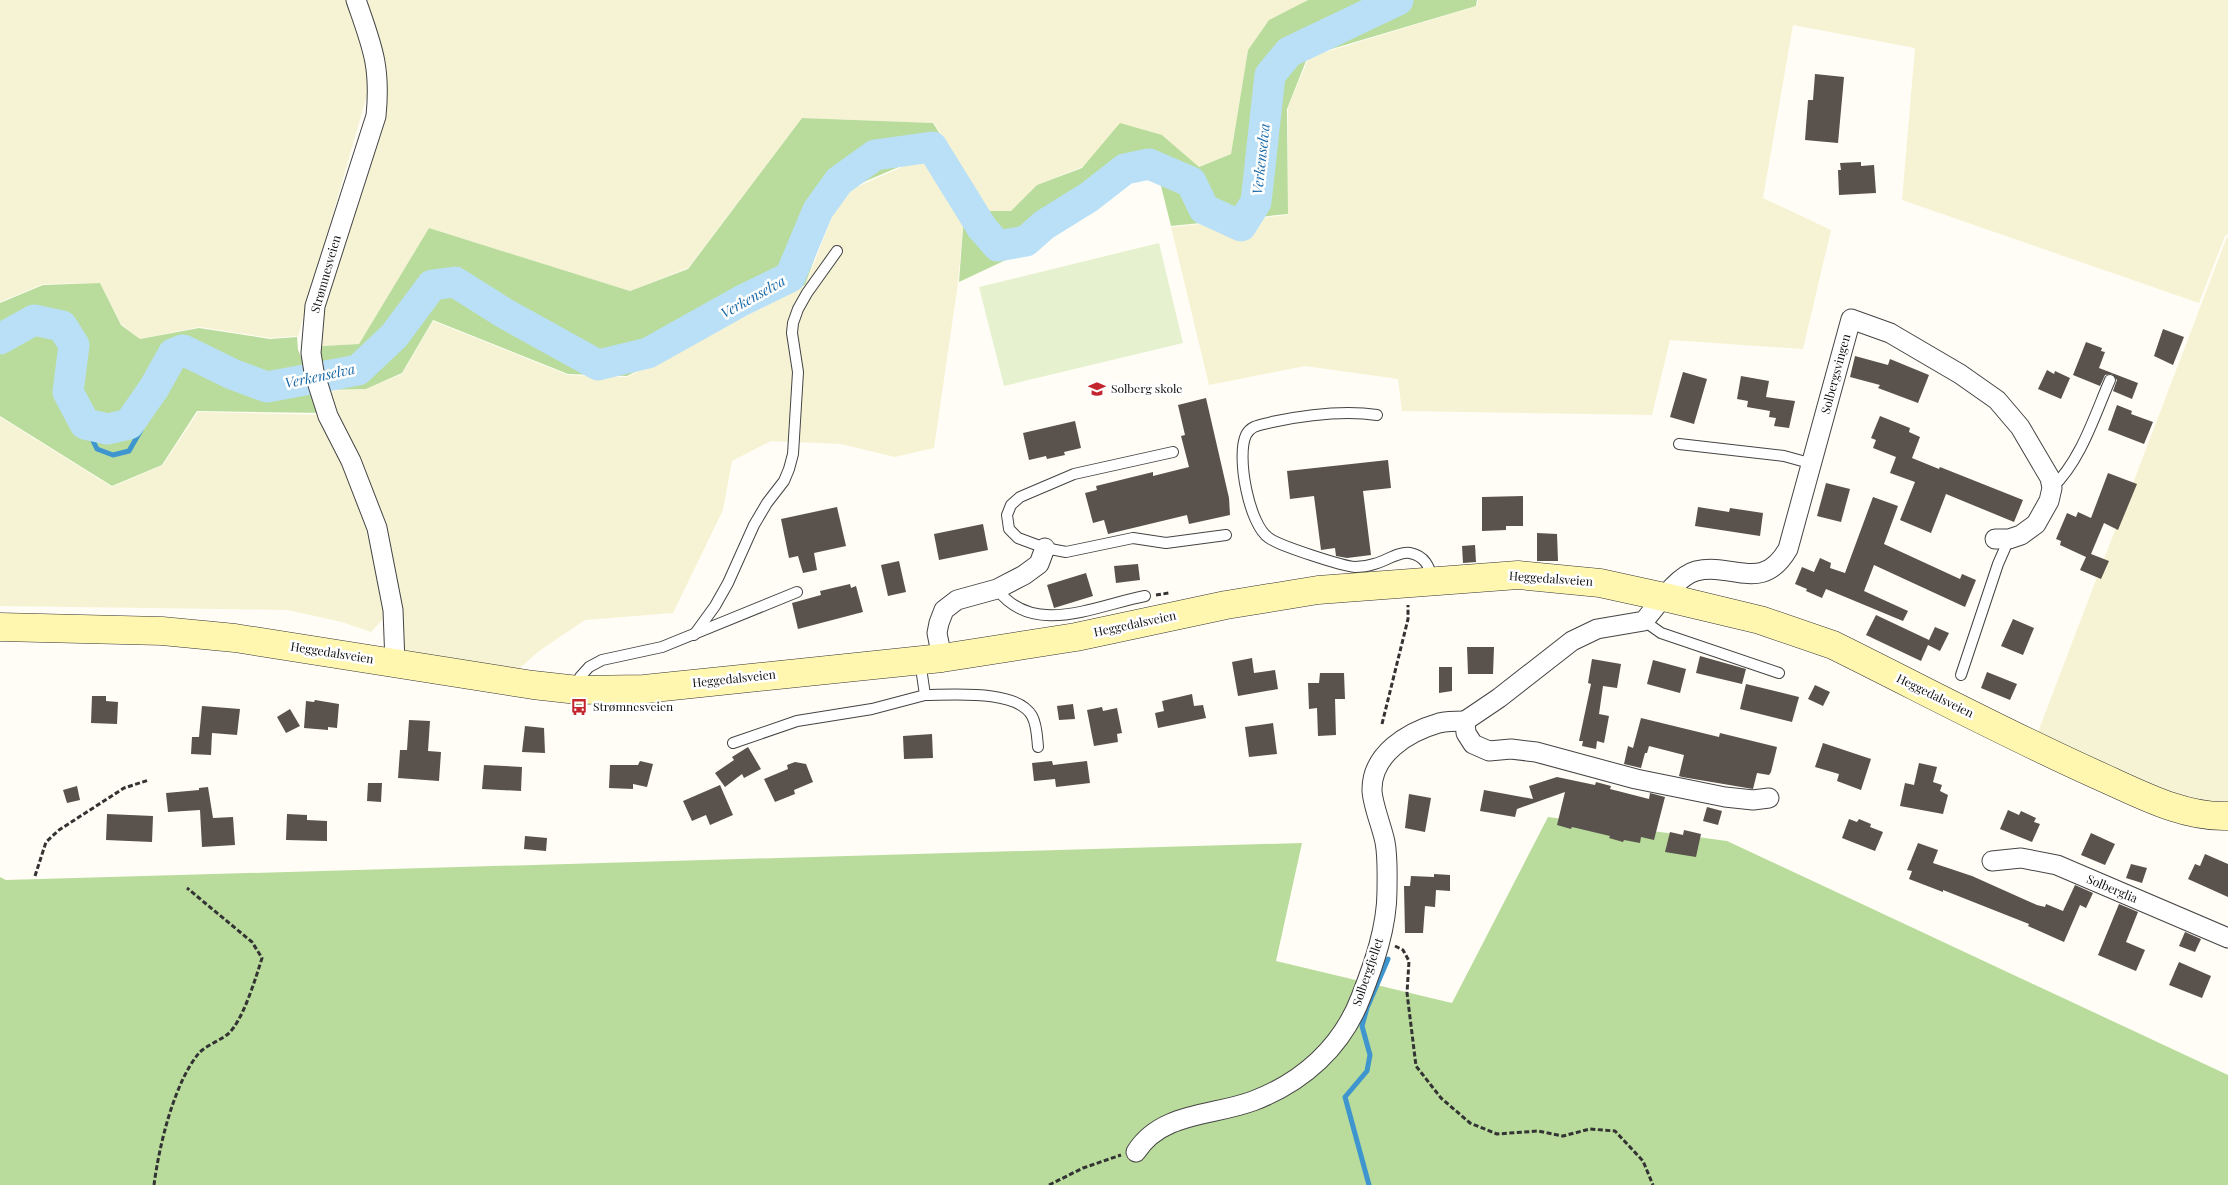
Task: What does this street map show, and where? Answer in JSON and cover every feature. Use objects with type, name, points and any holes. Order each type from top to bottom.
[{"type":"main road","name":"Heggedalsveien","points":[[0,627],[162,631],[235,638],[578,690],[644,689],[931,659],[1076,636],[1271,597],[1318,590],[1433,580],[1528,576],[1600,583],[1664,597],[1760,620],[1833,645],[2062,759],[2153,799],[2190,811],[2228,816]]},
{"type":"street","name":"Strømnesveien","points":[[356,0],[370,37],[376,62],[378,91],[376,116],[315,306],[311,353],[316,380],[328,416],[351,461],[376,528],[393,610],[395,663]]},
{"type":"street","name":"Solbergsvingen","points":[[1664,597],[1683,579],[1695,571],[1751,574],[1766,572],[1780,562],[1788,549],[1813,464],[1851,319],[1890,333],[1960,374],[1997,400],[2020,427],[2050,478],[2052,488]]},
{"type":"street","points":[[2002,539],[2021,535],[2036,524],[2049,500],[2052,488]]},
{"type":"street","points":[[931,659],[944,610],[957,600],[997,589],[1024,575],[1040,564],[1045,548]]},
{"type":"street","points":[[1664,597],[1644,621],[1597,629],[1572,642],[1499,698],[1465,721],[1466,733],[1474,744],[1489,751],[1510,749],[1536,752],[1636,779],[1753,800],[1769,798]]},
{"type":"street","name":"Solbergfjellet","points":[[1136,1152],[1145,1140],[1163,1126],[1253,1101],[1303,1076],[1327,1054],[1344,1032],[1361,998],[1381,939],[1387,894],[1386,845],[1372,791],[1377,771],[1383,757],[1397,743],[1417,731],[1440,722],[1465,721]]},
{"type":"street","name":"Solberglia","points":[[1992,861],[2021,858],[2057,865],[2228,938]]},
{"type":"lane","points":[[694,635],[715,606],[728,583],[754,525],[767,502],[784,481],[789,469],[792,454],[798,372],[792,332],[793,323],[807,293],[837,251]]},
{"type":"lane","points":[[2052,488],[2064,477],[2081,447],[2110,380]]},
{"type":"lane","points":[[1377,415],[1354,412],[1297,417],[1254,426],[1246,435],[1241,452],[1251,511],[1258,527],[1269,538],[1291,547],[1331,561],[1356,567],[1373,565],[1404,553],[1412,554],[1424,559],[1429,566],[1433,580]]},
{"type":"lane","points":[[1679,444],[1784,456],[1813,464]]},
{"type":"lane","points":[[1173,452],[1074,474],[1020,497],[1011,505],[1007,515],[1009,529],[1018,538],[1045,548],[1066,552],[1133,538],[1166,543],[1226,535]]},
{"type":"lane","points":[[1961,675],[1998,564],[2002,539]]},
{"type":"lane","points":[[997,589],[1004,598],[1014,605],[1040,615],[1077,613],[1145,596]]},
{"type":"lane","points":[[578,690],[580,676],[589,667],[602,660],[662,647],[797,592]]},
{"type":"lane","points":[[1644,621],[1660,633],[1779,673]]},
{"type":"lane","points":[[925,695],[931,659]]},
{"type":"lane","points":[[733,743],[797,721],[872,709],[925,695],[992,697],[1018,703],[1028,710],[1036,723],[1038,747]]},
{"type":"path","points":[[1382,724],[1408,619],[1408,602],[1400,602]]},
{"type":"path","points":[[35,876],[46,842],[58,830],[124,788],[149,780]]},
{"type":"path","points":[[154,1185],[158,1151],[184,1074],[200,1051],[230,1033],[249,999],[262,958],[252,942],[187,888]]},
{"type":"path","points":[[1381,939],[1403,950],[1409,961],[1407,993],[1416,1066],[1441,1098],[1470,1123],[1497,1134],[1538,1131],[1564,1136],[1590,1128],[1616,1131],[1643,1161],[1653,1185]]},
{"type":"path","points":[[1048,1185],[1083,1168],[1115,1156],[1136,1152]]},
{"type":"shaded area","points":[[0,0],[352,0],[368,57],[369,88],[298,336],[270,338],[200,327],[140,339],[121,324],[100,283],[43,284],[0,302]]},
{"type":"shaded area","points":[[357,0],[1308,0],[1269,20],[1248,50],[1231,154],[1198,167],[1162,135],[1037,185],[1011,212],[988,211],[934,123],[802,118],[688,268],[630,291],[429,228],[359,344],[306,347],[306,322],[373,89]]},
{"type":"shaded area","points":[[1478,0],[2228,0],[2228,234],[2225,236],[2199,303],[1902,200],[1915,48],[1793,25],[1763,198],[1831,230],[1803,349],[1670,340],[1652,415],[1402,411],[1398,379],[1305,366],[1209,385],[1171,227],[1288,215],[1288,107],[1309,57],[1477,6]]},
{"type":"shaded area","points":[[922,158],[964,215],[958,283],[934,448],[895,457],[841,444],[771,441],[732,461],[723,510],[673,613],[585,620],[539,651],[512,675],[398,655],[379,528],[321,391],[366,389],[402,374],[433,321],[568,375],[627,377],[805,286],[841,194]]},
{"type":"shaded area","points":[[2228,237],[2228,816],[2033,745]]},
{"type":"shaded area","points":[[198,412],[326,415],[375,529],[385,617],[371,632],[342,622],[288,610],[0,606],[0,417],[112,487],[163,465]]},
{"type":"green space","points":[[1308,0],[1477,0],[1476,6],[1308,56],[1287,109],[1288,214],[1171,226],[1158,174],[1121,166],[1095,197],[1040,244],[959,282],[964,215],[922,157],[838,193],[805,285],[627,376],[568,374],[433,320],[402,373],[366,389],[321,390],[305,347],[359,344],[429,228],[630,291],[688,269],[802,118],[933,123],[988,211],[1011,211],[1037,185],[1082,168],[1120,123],[1162,135],[1199,167],[1231,154],[1248,50],[1269,20]]},
{"type":"green space","points":[[1159,243],[1183,343],[1004,386],[979,287]]},
{"type":"green space","points":[[100,283],[121,325],[140,339],[199,328],[270,339],[297,337],[298,350],[326,413],[197,411],[162,465],[112,486],[0,416],[0,303],[43,285]]},
{"type":"green space","points":[[1548,817],[1727,841],[2228,1075],[2228,1185],[0,1185],[0,877],[6,880],[1302,843],[1276,961],[1452,1003]]},
{"type":"building","points":[[1815,74],[1844,77],[1838,143],[1805,140],[1808,100],[1813,100]]},
{"type":"building","points":[[1861,162],[1861,166],[1874,165],[1876,193],[1839,195],[1838,170],[1841,170],[1840,163]]},
{"type":"building","points":[[2163,329],[2184,337],[2173,365],[2154,356]]},
{"type":"building","points":[[2086,342],[2102,348],[2101,351],[2105,352],[2099,368],[2138,383],[2132,399],[2113,391],[2117,380],[2112,374],[2105,375],[2100,386],[2073,375]]},
{"type":"building","points":[[1855,356],[1888,365],[1890,359],[1929,375],[1918,403],[1878,388],[1880,385],[1850,377]]},
{"type":"building","points":[[2047,370],[2054,374],[2055,371],[2070,378],[2061,399],[2038,389]]},
{"type":"building","points":[[1683,372],[1707,379],[1694,424],[1670,417]]},
{"type":"building","points":[[1741,376],[1769,381],[1766,397],[1795,401],[1789,428],[1774,426],[1776,418],[1769,417],[1770,411],[1747,407],[1748,401],[1737,399]]},
{"type":"building","points":[[1206,398],[1229,498],[1230,515],[1189,524],[1187,515],[1108,534],[1104,520],[1093,523],[1085,493],[1097,490],[1096,486],[1153,472],[1153,476],[1189,467],[1181,436],[1185,435],[1178,405]]},
{"type":"building","points":[[2117,405],[2132,411],[2131,414],[2153,422],[2144,444],[2108,430]]},
{"type":"building","points":[[1880,416],[1910,428],[1909,432],[1920,437],[1912,458],[2023,500],[2014,522],[1946,494],[1931,533],[1900,520],[1915,482],[1890,473],[1896,457],[1873,448],[1876,440],[1871,438]]},
{"type":"building","points":[[1075,421],[1081,448],[1064,452],[1065,455],[1047,459],[1046,456],[1029,460],[1023,433]]},
{"type":"building","points":[[1388,460],[1391,488],[1363,491],[1371,555],[1347,558],[1336,556],[1335,548],[1321,550],[1314,496],[1290,499],[1287,471]]},
{"type":"building","points":[[2108,473],[2137,484],[2118,530],[2104,523],[2091,554],[2109,561],[2101,579],[2080,570],[2086,557],[2060,545],[2061,541],[2056,539],[2067,513],[2076,517],[2078,512],[2091,518]]},
{"type":"building","points":[[1826,483],[1850,489],[1841,522],[1817,516]]},
{"type":"building","points":[[1523,496],[1523,526],[1506,526],[1506,530],[1482,531],[1482,497]]},
{"type":"building","points":[[1873,497],[1898,506],[1884,544],[1960,579],[1962,574],[1976,580],[1965,607],[1874,565],[1864,591],[1908,611],[1903,621],[1826,589],[1822,598],[1795,584],[1802,567],[1814,572],[1820,558],[1831,563],[1830,568],[1845,573]]},
{"type":"building","points":[[837,507],[846,546],[814,553],[817,570],[803,573],[798,556],[789,558],[781,519]]},
{"type":"building","points":[[1698,507],[1729,512],[1730,508],[1763,513],[1760,536],[1695,526]]},
{"type":"building","points":[[983,524],[988,550],[939,560],[934,534]]},
{"type":"building","points":[[1537,533],[1557,534],[1558,561],[1537,561]]},
{"type":"building","points":[[1475,545],[1476,562],[1463,563],[1462,546]]},
{"type":"building","points":[[899,561],[906,592],[888,596],[881,565]]},
{"type":"building","points":[[1138,564],[1140,580],[1116,583],[1114,566]]},
{"type":"building","points":[[1086,573],[1093,596],[1054,608],[1047,585]]},
{"type":"building","points":[[850,584],[851,588],[856,586],[863,612],[798,629],[792,603],[821,595],[820,591]]},
{"type":"building","points":[[1876,615],[1929,640],[1935,627],[1949,633],[1940,651],[1928,645],[1921,661],[1866,635]]},
{"type":"building","points":[[2013,619],[2034,628],[2023,655],[2001,646]]},
{"type":"building","points":[[1467,647],[1494,647],[1493,674],[1468,674]]},
{"type":"building","points":[[1700,656],[1746,669],[1742,684],[1696,673]]},
{"type":"building","points":[[1252,658],[1254,673],[1275,670],[1278,689],[1238,696],[1232,662]]},
{"type":"building","points":[[1592,659],[1621,664],[1617,688],[1603,686],[1599,714],[1609,716],[1604,743],[1597,741],[1596,749],[1582,746],[1583,741],[1579,741],[1591,684],[1588,683]]},
{"type":"building","points":[[1653,660],[1686,669],[1680,693],[1647,684]]},
{"type":"building","points":[[1439,667],[1452,667],[1452,691],[1439,693]]},
{"type":"building","points":[[1987,672],[2017,684],[2010,700],[1981,688]]},
{"type":"building","points":[[1320,673],[1344,673],[1345,699],[1335,699],[1336,735],[1318,736],[1317,708],[1309,709],[1308,683],[1319,683]]},
{"type":"building","points":[[1746,684],[1799,697],[1792,722],[1740,709]]},
{"type":"building","points":[[1815,685],[1830,692],[1823,706],[1808,699]]},
{"type":"building","points":[[1192,694],[1194,706],[1203,705],[1206,718],[1158,728],[1155,713],[1164,711],[1162,701]]},
{"type":"building","points":[[92,696],[106,696],[106,701],[118,702],[117,724],[91,723]]},
{"type":"building","points":[[315,700],[339,704],[337,728],[328,727],[328,730],[304,728],[306,701],[314,702]]},
{"type":"building","points":[[1073,704],[1075,719],[1059,720],[1057,706]]},
{"type":"building","points":[[202,706],[240,709],[237,735],[212,733],[211,755],[191,754],[192,737],[199,737]]},
{"type":"building","points":[[1102,707],[1103,711],[1117,708],[1122,733],[1117,734],[1118,742],[1094,746],[1087,710]]},
{"type":"building","points":[[290,709],[300,726],[286,733],[277,717]]},
{"type":"building","points":[[1641,718],[1719,737],[1720,733],[1777,747],[1771,772],[1769,775],[1757,773],[1753,789],[1682,777],[1679,776],[1684,755],[1649,746],[1641,768],[1624,764],[1628,746],[1633,748]]},
{"type":"building","points":[[409,720],[430,721],[428,751],[441,752],[439,781],[398,778],[400,750],[407,750]]},
{"type":"building","points":[[1273,723],[1277,754],[1249,757],[1245,727]]},
{"type":"building","points":[[525,726],[544,728],[545,753],[522,752]]},
{"type":"building","points":[[932,734],[933,758],[904,759],[903,736]]},
{"type":"building","points":[[1823,743],[1871,759],[1861,790],[1837,781],[1839,774],[1815,767]]},
{"type":"building","points":[[748,747],[761,769],[744,778],[742,774],[725,787],[715,773],[734,760],[732,757]]},
{"type":"building","points":[[640,761],[653,764],[647,787],[633,784],[633,789],[609,788],[610,765],[638,765]]},
{"type":"building","points":[[1052,761],[1053,765],[1087,761],[1090,783],[1056,787],[1055,779],[1034,781],[1032,763]]},
{"type":"building","points":[[795,762],[806,764],[813,782],[794,790],[795,794],[775,802],[764,779],[788,769],[787,765]]},
{"type":"building","points":[[1919,763],[1937,767],[1933,782],[1942,785],[1940,791],[1948,795],[1943,814],[1900,806],[1905,783],[1914,785]]},
{"type":"building","points":[[484,765],[522,767],[521,791],[482,789]]},
{"type":"building","points":[[1557,777],[1595,785],[1596,782],[1611,786],[1610,789],[1649,799],[1650,793],[1665,797],[1654,840],[1641,837],[1640,843],[1624,840],[1623,842],[1609,838],[1610,836],[1557,825],[1565,792],[1517,809],[1515,817],[1480,811],[1484,790],[1533,799],[1529,786]]},
{"type":"building","points":[[368,783],[382,783],[381,802],[367,801]]},
{"type":"building","points":[[720,785],[733,815],[710,825],[706,815],[692,821],[683,801]]},
{"type":"building","points":[[77,786],[80,800],[67,803],[63,790]]},
{"type":"building","points":[[208,787],[213,818],[233,817],[235,845],[202,847],[200,810],[168,812],[166,793],[199,790],[199,788]]},
{"type":"building","points":[[1409,794],[1431,798],[1425,832],[1405,828]]},
{"type":"building","points":[[1707,807],[1722,811],[1718,825],[1703,821]]},
{"type":"building","points":[[2008,810],[2019,815],[2021,811],[2036,818],[2034,822],[2040,824],[2032,842],[2000,829]]},
{"type":"building","points":[[107,814],[153,816],[152,842],[106,840]]},
{"type":"building","points":[[287,814],[307,815],[307,820],[327,821],[327,841],[286,840]]},
{"type":"building","points":[[1849,819],[1857,822],[1859,819],[1871,824],[1870,827],[1883,832],[1875,851],[1842,838]]},
{"type":"building","points":[[1684,830],[1701,834],[1696,857],[1665,852],[1670,832],[1683,835]]},
{"type":"building","points":[[2091,833],[2115,844],[2105,865],[2081,855]]},
{"type":"building","points":[[525,836],[547,838],[546,851],[524,849]]},
{"type":"building","points":[[1918,843],[1938,850],[1933,863],[1972,876],[2037,905],[2045,907],[2046,904],[2063,911],[2075,885],[2093,893],[2086,908],[2080,905],[2064,942],[2028,926],[2029,924],[1943,890],[1943,892],[1909,879],[1912,871],[1907,870]]},
{"type":"building","points":[[2205,854],[2228,864],[2228,897],[2188,879],[2195,864],[2200,866]]},
{"type":"building","points":[[2131,864],[2147,868],[2142,883],[2126,878]]},
{"type":"building","points":[[1434,874],[1450,875],[1450,891],[1436,890],[1435,907],[1425,906],[1423,933],[1405,933],[1404,886],[1410,886],[1411,876],[1434,877]]},
{"type":"building","points":[[2119,904],[2138,912],[2126,942],[2145,950],[2136,971],[2098,955]]},
{"type":"building","points":[[2185,932],[2201,939],[2195,952],[2179,946]]},
{"type":"building","points":[[2179,962],[2211,976],[2202,998],[2169,985]]},
{"type":"waterway","name":"Verkenselva","points":[[0,339],[34,320],[62,326],[74,345],[68,392],[85,424],[108,429],[129,424],[154,388],[173,354],[183,350],[232,374],[267,387],[358,370],[394,336],[432,285],[455,282],[504,313],[598,365],[648,353],[741,301],[790,277],[818,210],[839,181],[875,155],[932,147],[982,228],[998,246],[1026,241],[1044,225],[1089,197],[1125,169],[1149,164],[1191,182],[1204,209],[1241,226],[1256,202],[1270,75],[1289,52],[1398,0]]},
{"type":"waterway","points":[[85,424],[97,449],[113,455],[129,451],[141,430],[140,409]]},
{"type":"waterway","points":[[1369,1185],[1345,1097],[1367,1071],[1370,1055],[1362,1026],[1367,1008],[1388,959]]},
{"type":"place","name":"Solberg skole","points":[[1097,389]]},
{"type":"place","name":"Strømnesveien","points":[[579,707]]}]
